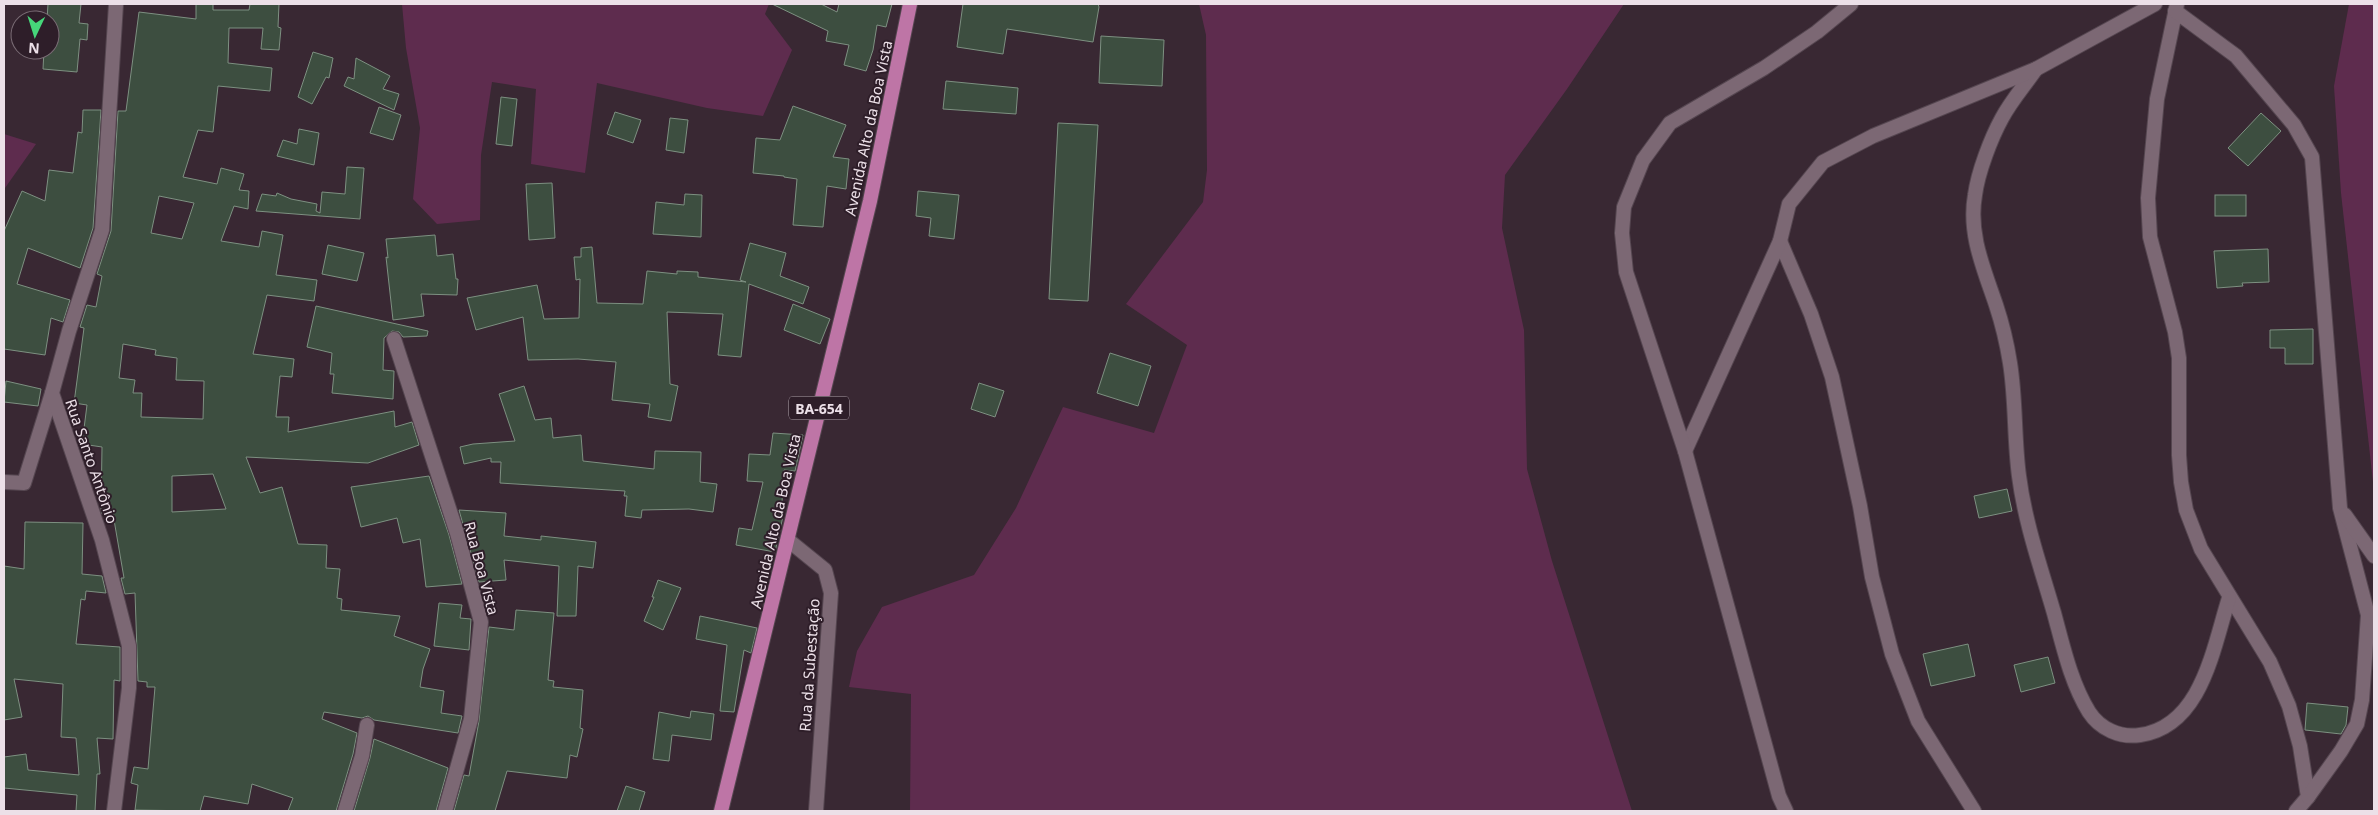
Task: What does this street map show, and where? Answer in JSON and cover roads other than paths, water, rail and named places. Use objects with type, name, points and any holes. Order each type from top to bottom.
[{"type":"main road","name":"Avenida Alto da Boa Vista","points":[[721,811],[788,540],[810,440],[870,201],[910,4]]},
{"type":"street","name":"Rua Santo Antônio","points":[[114,811],[129,688],[129,646],[102,540],[52,393],[68,331],[102,230],[116,4]]},
{"type":"street","points":[[1786,811],[1779,796],[1684,451],[1626,272],[1622,233],[1624,207],[1632,182],[1643,160],[1670,123],[1764,68],[1810,37],[1851,4]]},
{"type":"street","points":[[1684,451],[1780,241],[1789,204],[1823,162],[1873,136],[2036,69],[2155,4]]},
{"type":"street","points":[[2296,811],[2308,797],[2341,751],[2357,724],[2362,700],[2368,615],[2340,508],[2312,157],[2294,125],[2236,56],[2176,7],[2157,99],[2150,160],[2150,237],[2175,332],[2179,358],[2179,455],[2186,510],[2200,550],[2270,662],[2288,706],[2300,746],[2308,797]]},
{"type":"street","points":[[2036,69],[2002,118],[1974,194],[1973,221],[1976,247],[1997,306],[2010,364],[2019,476],[2027,519],[2065,652],[2077,687],[2090,712],[2101,725],[2114,733],[2132,736],[2162,729],[2180,715],[2193,700],[2206,670],[2229,598]]},
{"type":"street","points":[[1780,241],[1811,314],[1832,377],[1860,506],[1872,576],[1892,654],[1918,721],[1974,811]]},
{"type":"street","name":"Rua Boa Vista","points":[[394,339],[457,533],[481,622],[471,718],[446,811]]},
{"type":"street","points":[[4,482],[24,483],[52,393]]},
{"type":"street","points":[[2340,508],[2374,556]]},
{"type":"street","name":"Rua da Subestação","points":[[788,540],[826,570],[831,593],[816,811]]},
{"type":"street","points":[[345,811],[362,756],[367,725]]}]
